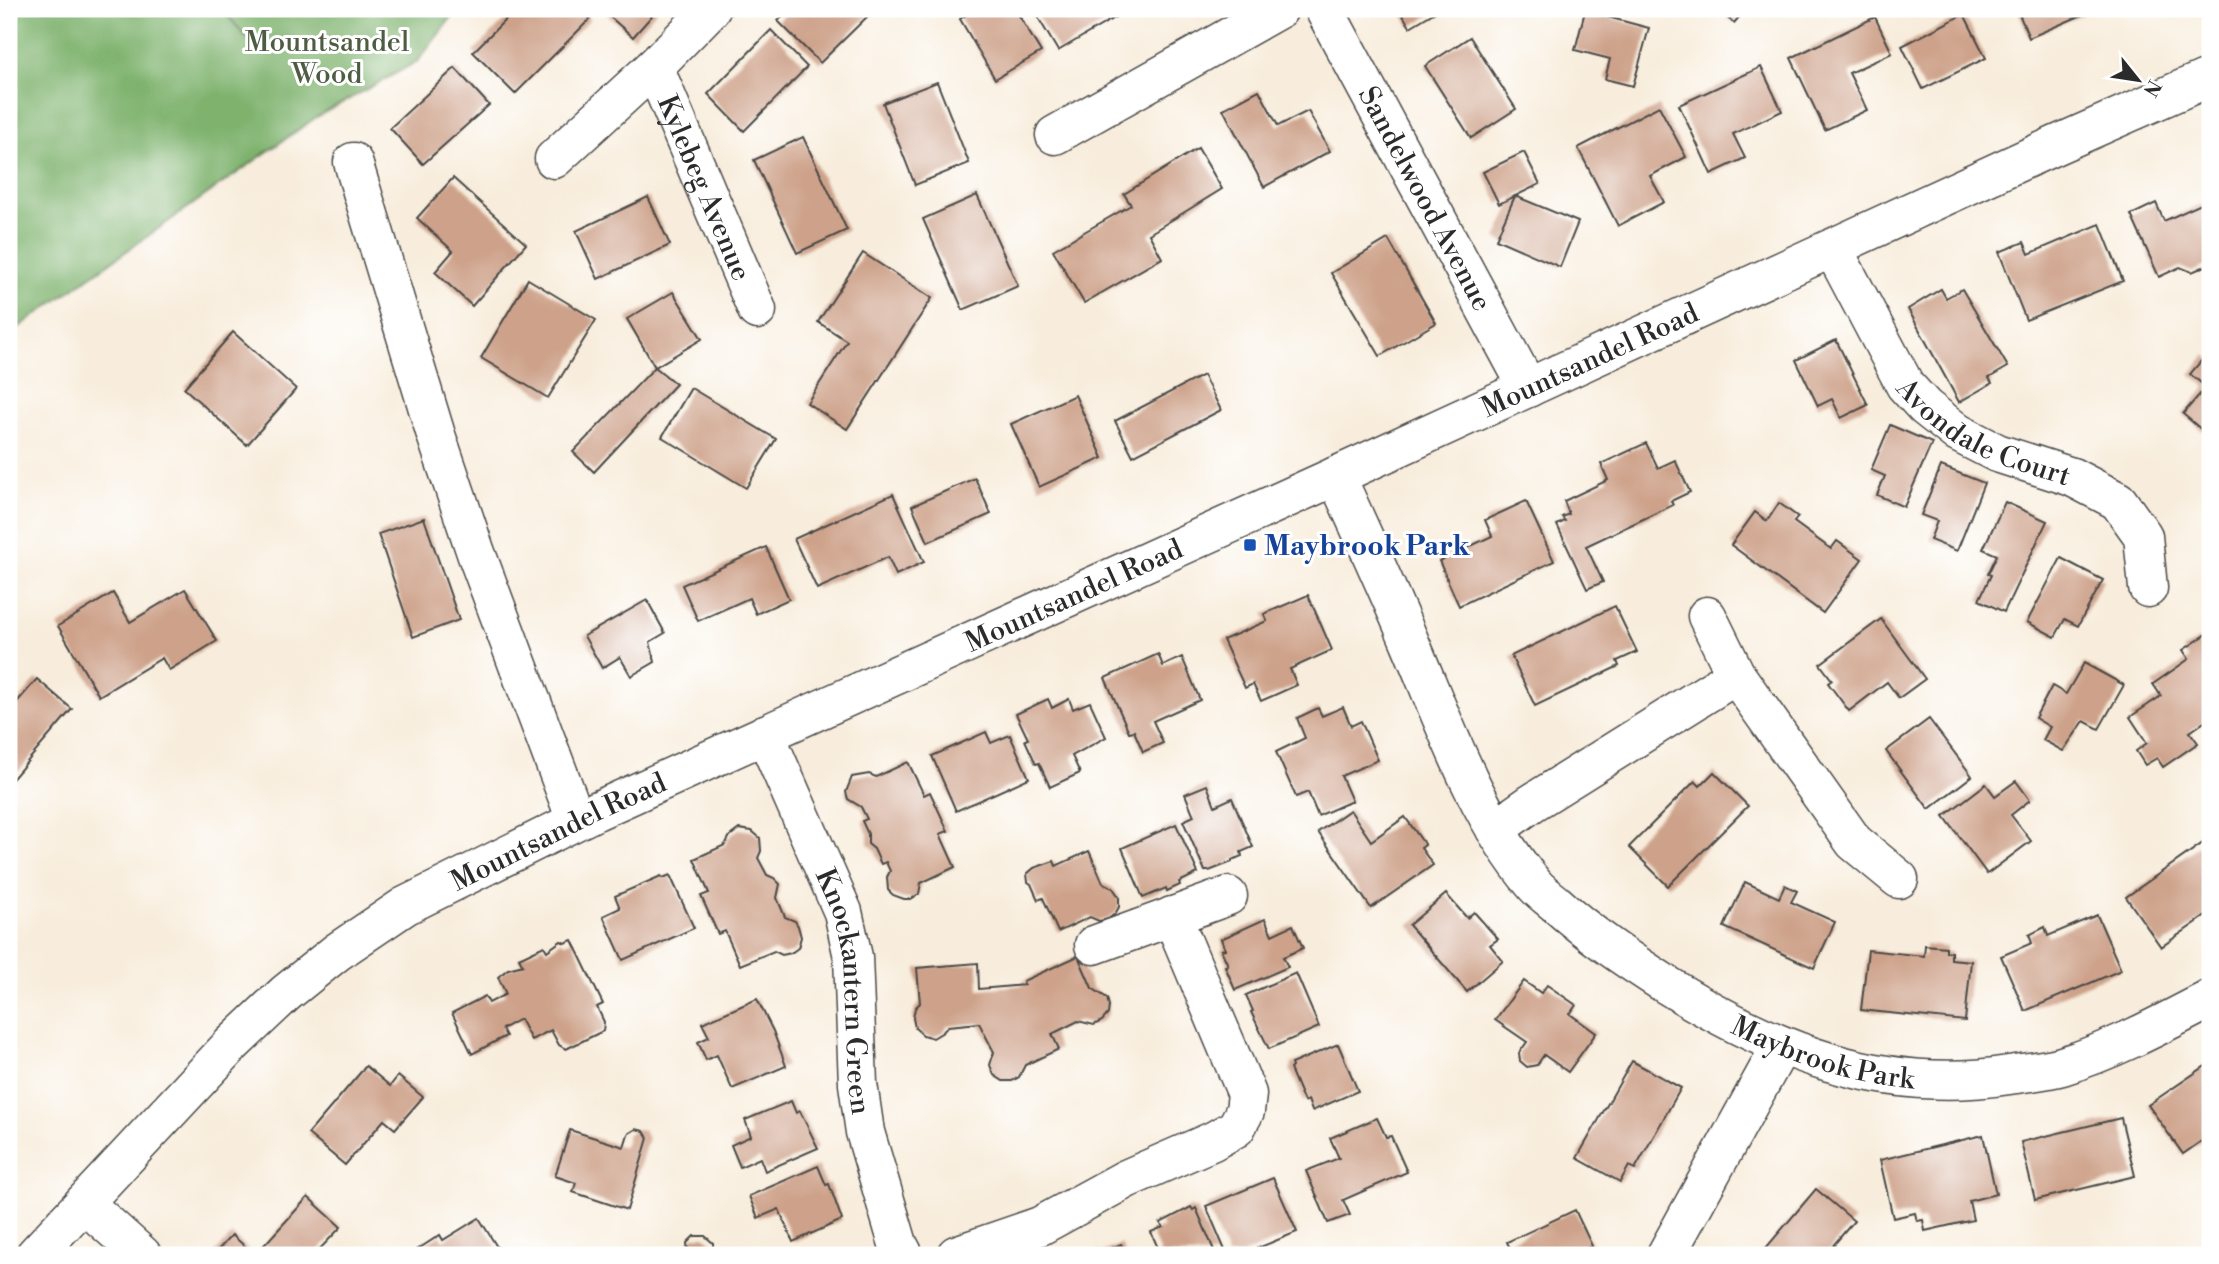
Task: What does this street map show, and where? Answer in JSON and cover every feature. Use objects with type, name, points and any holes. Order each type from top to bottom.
[{"type":"street","name":"Kylebeg Avenue","points":[[554,159],[654,67],[711,9]]},
{"type":"street","points":[[1055,135],[1279,9]]},
{"type":"street","name":"Sandelwood Avenue","points":[[1324,9],[1528,388]]},
{"type":"street","name":"Kylebeg Avenue","points":[[654,67],[757,310]]},
{"type":"street","name":"Mountsandel Road","points":[[35,1255],[231,1045],[286,993],[337,952],[405,906],[576,820],[2210,77]]},
{"type":"street","points":[[353,162],[436,435],[467,527],[576,820]]},
{"type":"street","name":"Avondale Court","points":[[1833,249],[1905,385],[1925,407],[1958,433],[1997,453],[2072,477],[2118,501],[2143,536],[2148,588]]},
{"type":"street","name":"Maybrook Park","points":[[1336,476],[1445,728],[1495,829],[1533,884],[1580,925],[1640,968],[1716,1015],[1781,1046],[1834,1065],[1882,1076],[1970,1081],[2059,1067],[2126,1042],[2210,999]]},
{"type":"street","points":[[1707,616],[1736,675],[1854,842],[1899,879]]},
{"type":"street","points":[[1495,829],[1736,675]]},
{"type":"street","name":"Knockantern Green","points":[[765,734],[843,912],[853,957],[858,1084],[865,1132],[904,1255]]},
{"type":"street","points":[[1094,945],[1228,896]]},
{"type":"street","points":[[956,1255],[1040,1226],[1125,1179],[1213,1141],[1236,1128],[1244,1111],[1247,1094],[1172,916]]},
{"type":"street","points":[[1666,1255],[1781,1046]]},
{"type":"street","points":[[84,1203],[142,1255]]},
{"type":"green space","name":"Mountsandel Wood","points":[[9,9],[221,9],[253,45],[223,9],[458,9],[418,61],[315,118],[9,334]]},
{"type":"building","points":[[516,9],[580,9],[590,19],[515,94],[473,52]]},
{"type":"building","points":[[601,9],[658,9],[633,37]]},
{"type":"building","points":[[790,9],[875,9],[820,63],[778,21]]},
{"type":"building","points":[[976,9],[1015,9],[1041,52],[995,79],[960,19]]},
{"type":"building","points":[[1033,9],[1129,9],[1058,51]]},
{"type":"building","points":[[1399,9],[1440,9],[1410,27]]},
{"type":"building","points":[[1717,9],[1746,9],[1734,23]]},
{"type":"building","points":[[2017,9],[2096,9],[2029,38]]},
{"type":"building","points":[[1585,11],[1649,28],[1633,86],[1605,79],[1610,59],[1575,50]]},
{"type":"building","points":[[1964,14],[1986,58],[1923,89],[1902,46]]},
{"type":"building","points":[[1875,17],[1892,53],[1849,73],[1867,110],[1825,130],[1791,58]]},
{"type":"building","points":[[771,30],[807,67],[744,131],[708,94]]},
{"type":"building","points":[[1470,37],[1516,109],[1471,138],[1425,66]]},
{"type":"building","points":[[1761,67],[1782,111],[1733,134],[1745,158],[1711,174],[1679,105]]},
{"type":"building","points":[[455,68],[489,105],[423,164],[390,128]]},
{"type":"building","points":[[937,82],[969,163],[915,185],[883,103]]},
{"type":"building","points":[[1259,90],[1278,126],[1308,111],[1330,151],[1264,187],[1223,109]]},
{"type":"building","points":[[1659,106],[1686,157],[1650,176],[1664,202],[1618,226],[1578,148]]},
{"type":"building","points":[[803,137],[847,230],[797,253],[754,160]]},
{"type":"building","points":[[1198,148],[1222,189],[1149,234],[1162,258],[1084,303],[1053,250],[1131,205],[1124,194]]},
{"type":"building","points":[[1524,152],[1540,184],[1499,204],[1483,172]]},
{"type":"building","points":[[453,178],[526,244],[472,306],[435,272],[453,251],[417,218]]},
{"type":"building","points":[[977,195],[1018,286],[963,310],[923,219]]},
{"type":"building","points":[[1515,196],[1578,222],[1560,267],[1496,239]]},
{"type":"building","points":[[648,197],[670,245],[598,279],[576,231]]},
{"type":"building","points":[[2210,200],[2210,264],[2192,272],[2180,267],[2159,277],[2131,215],[2156,203],[2164,221]]},
{"type":"building","points":[[2100,224],[2123,281],[2026,320],[1999,252],[2024,242],[2029,254]]},
{"type":"building","points":[[1388,239],[1436,323],[1380,356],[1331,273]]},
{"type":"building","points":[[863,253],[932,298],[847,429],[807,403],[847,341],[818,322]]},
{"type":"building","points":[[528,279],[596,320],[548,398],[481,358]]},
{"type":"building","points":[[1941,289],[1946,298],[1962,289],[2008,367],[1989,378],[1992,383],[1959,402],[1908,309]]},
{"type":"building","points":[[673,292],[702,339],[655,367],[627,319]]},
{"type":"building","points":[[233,332],[296,389],[247,445],[184,388]]},
{"type":"building","points":[[1836,340],[1868,405],[1841,418],[1832,399],[1818,406],[1796,360]]},
{"type":"building","points":[[2206,355],[2210,358],[2210,437],[2183,414],[2206,387],[2190,374]]},
{"type":"building","points":[[655,367],[676,384],[594,472],[573,452]]},
{"type":"building","points":[[1203,375],[1221,410],[1133,456],[1115,421]]},
{"type":"building","points":[[691,388],[776,439],[746,488],[662,437]]},
{"type":"building","points":[[1075,395],[1103,458],[1039,487],[1011,424]]},
{"type":"building","points":[[1890,425],[1932,443],[1904,507],[1877,495],[1885,476],[1871,470]]},
{"type":"building","points":[[1646,443],[1658,468],[1675,460],[1690,492],[1671,501],[1673,505],[1586,546],[1603,582],[1587,589],[1557,525],[1565,521],[1562,517],[1569,514],[1564,501],[1608,480],[1601,464]]},
{"type":"building","points":[[1941,466],[1984,483],[1957,551],[1930,540],[1937,521],[1921,515]]},
{"type":"building","points":[[975,478],[991,514],[928,542],[912,506]]},
{"type":"building","points":[[893,494],[924,562],[896,575],[888,557],[817,589],[794,539]]},
{"type":"building","points":[[1526,501],[1554,561],[1459,606],[1439,561],[1492,536],[1485,520]]},
{"type":"building","points":[[2005,502],[2047,521],[2004,612],[1979,600],[1997,555],[1983,549]]},
{"type":"building","points":[[1779,503],[1798,517],[1794,522],[1831,549],[1837,541],[1862,559],[1823,613],[1731,545],[1755,512],[1767,521]]},
{"type":"building","points":[[424,518],[459,620],[413,637],[378,534]]},
{"type":"building","points":[[766,547],[789,599],[756,614],[749,598],[698,621],[682,585]]},
{"type":"building","points":[[2061,558],[2103,580],[2078,626],[2065,619],[2055,637],[2027,622]]},
{"type":"building","points":[[185,589],[217,641],[169,670],[162,658],[99,696],[58,626],[113,593],[130,622]]},
{"type":"building","points":[[1308,595],[1332,650],[1290,669],[1297,685],[1261,701],[1253,684],[1245,688],[1223,640],[1267,621],[1264,614]]},
{"type":"building","points":[[647,600],[665,633],[650,642],[655,662],[631,676],[620,657],[602,668],[584,636]]},
{"type":"building","points":[[1615,606],[1637,652],[1617,661],[1619,666],[1535,706],[1511,656]]},
{"type":"building","points":[[1881,619],[1925,679],[1899,698],[1887,682],[1849,711],[1828,683],[1832,680],[1820,664]]},
{"type":"building","points":[[2210,632],[2210,718],[2190,732],[2198,743],[2163,767],[2157,758],[2145,765],[2136,751],[2147,743],[2130,717],[2161,696],[2153,684],[2189,659],[2183,650]]},
{"type":"building","points":[[1158,654],[1163,666],[1182,657],[1200,700],[1153,721],[1163,743],[1143,752],[1134,731],[1129,732],[1105,678]]},
{"type":"building","points":[[2084,663],[2124,685],[2099,729],[2084,721],[2063,751],[2043,740],[2050,727],[2035,718],[2052,686],[2066,694]]},
{"type":"building","points":[[37,679],[72,709],[9,783],[9,707],[11,709]]},
{"type":"building","points":[[1048,699],[1052,708],[1069,699],[1073,709],[1090,702],[1106,737],[1072,756],[1080,773],[1050,787],[1039,763],[1036,764],[1016,714]]},
{"type":"building","points":[[1343,707],[1351,726],[1361,721],[1378,760],[1341,776],[1352,801],[1318,816],[1308,792],[1296,797],[1276,752],[1305,738],[1297,718],[1318,708],[1322,716]]},
{"type":"building","points":[[1929,719],[1972,776],[1929,809],[1886,751]]},
{"type":"building","points":[[986,732],[991,743],[1010,735],[1029,778],[956,811],[932,756]]},
{"type":"building","points":[[908,762],[924,795],[930,792],[948,831],[940,834],[955,867],[921,883],[919,894],[911,899],[904,899],[888,890],[887,877],[890,871],[886,862],[881,864],[874,849],[868,844],[868,834],[862,821],[867,819],[861,807],[848,799],[846,792],[852,777],[869,774],[876,777]]},
{"type":"building","points":[[1714,772],[1748,806],[1668,886],[1629,847],[1695,781],[1700,786]]},
{"type":"building","points":[[2016,781],[2030,800],[2011,815],[2031,841],[1987,874],[1944,816],[1986,784],[1995,796]]},
{"type":"building","points":[[1207,785],[1215,806],[1232,798],[1253,847],[1241,852],[1242,856],[1232,862],[1205,871],[1183,821],[1194,816],[1185,794]]},
{"type":"building","points":[[1350,810],[1371,841],[1405,817],[1425,845],[1421,848],[1433,865],[1371,908],[1318,832]]},
{"type":"building","points":[[1176,824],[1198,873],[1167,891],[1166,888],[1143,898],[1122,848]]},
{"type":"building","points":[[739,829],[752,831],[760,838],[761,851],[758,858],[767,875],[780,884],[777,898],[785,917],[795,921],[801,937],[798,948],[791,953],[782,955],[774,951],[740,965],[725,931],[718,934],[701,896],[709,893],[694,859],[725,845],[730,836]]},
{"type":"building","points":[[2210,838],[2210,913],[2161,947],[2126,897]]},
{"type":"building","points":[[1089,851],[1103,883],[1113,888],[1119,897],[1119,907],[1108,919],[1099,921],[1090,917],[1058,932],[1043,898],[1038,900],[1028,882],[1027,874],[1034,868],[1054,861],[1056,866]]},
{"type":"building","points":[[670,875],[694,928],[623,960],[603,916],[620,908],[615,896],[661,876],[663,878]]},
{"type":"building","points":[[1745,882],[1779,898],[1785,885],[1797,891],[1791,902],[1835,922],[1814,968],[1724,927]]},
{"type":"building","points":[[1446,894],[1467,918],[1474,912],[1498,939],[1490,945],[1503,961],[1467,992],[1409,925]]},
{"type":"building","points":[[2097,915],[2121,970],[2025,1011],[2001,956],[2032,943],[2029,935],[2045,927],[2048,936]]},
{"type":"building","points":[[1265,919],[1272,935],[1293,925],[1303,948],[1283,957],[1288,967],[1235,990],[1225,966],[1228,965],[1221,950],[1225,949],[1221,939]]},
{"type":"building","points":[[572,940],[603,1004],[597,1007],[604,1022],[603,1031],[566,1049],[559,1045],[551,1030],[531,1040],[520,1019],[502,1029],[506,1036],[472,1054],[452,1013],[485,996],[489,1003],[506,994],[498,977],[508,969],[523,965],[519,958],[544,946],[547,951],[561,941],[565,943]]},
{"type":"building","points":[[1925,945],[1946,947],[1946,952],[1951,952],[1951,959],[1971,961],[1965,1021],[1861,1010],[1868,950],[1924,956]]},
{"type":"building","points":[[1078,956],[1092,988],[1107,998],[1108,1014],[1094,1025],[1078,1021],[1052,1034],[1059,1049],[1025,1065],[1019,1077],[1012,1081],[1003,1081],[994,1075],[990,1065],[994,1052],[979,1023],[948,1026],[933,1038],[923,1035],[915,1028],[915,1008],[920,1003],[917,968],[978,963],[979,989],[1024,985],[1023,981]]},
{"type":"building","points":[[1296,973],[1319,1027],[1269,1049],[1246,995]]},
{"type":"building","points":[[1524,981],[1541,993],[1547,985],[1576,1005],[1570,1014],[1596,1033],[1568,1072],[1544,1055],[1537,1065],[1527,1067],[1520,1061],[1519,1053],[1527,1042],[1495,1020]]},
{"type":"building","points":[[757,999],[786,1066],[732,1089],[717,1055],[706,1060],[698,1042],[709,1037],[702,1023]]},
{"type":"building","points":[[1338,1044],[1358,1091],[1312,1111],[1308,1100],[1304,1102],[1290,1069],[1291,1064]]},
{"type":"building","points":[[1632,1061],[1681,1088],[1635,1169],[1629,1166],[1620,1182],[1577,1158]]},
{"type":"building","points":[[2210,1063],[2210,1135],[2183,1154],[2148,1105]]},
{"type":"building","points":[[366,1066],[390,1086],[398,1076],[423,1097],[395,1129],[384,1120],[345,1165],[308,1134]]},
{"type":"building","points":[[791,1101],[796,1113],[800,1111],[818,1148],[765,1171],[760,1158],[740,1167],[731,1145],[751,1136],[745,1120]]},
{"type":"building","points":[[1377,1118],[1386,1137],[1391,1136],[1407,1172],[1343,1200],[1350,1215],[1328,1223],[1306,1171],[1339,1158],[1330,1138]]},
{"type":"building","points":[[2121,1118],[2135,1176],[2035,1200],[2021,1142]]},
{"type":"building","points":[[636,1129],[644,1131],[648,1138],[627,1210],[573,1192],[576,1183],[555,1176],[570,1130],[624,1147],[628,1134]]},
{"type":"building","points":[[1983,1135],[1996,1194],[1969,1201],[1973,1220],[1925,1231],[1923,1220],[1917,1221],[1915,1213],[1893,1218],[1880,1160]]},
{"type":"building","points":[[818,1166],[826,1185],[829,1184],[842,1220],[793,1242],[779,1209],[758,1218],[749,1196]]},
{"type":"building","points":[[1273,1178],[1297,1232],[1241,1255],[1227,1255],[1206,1206]]},
{"type":"building","points":[[1816,1189],[1854,1221],[1825,1255],[1760,1255]]},
{"type":"building","points":[[308,1197],[341,1227],[314,1255],[255,1255]]},
{"type":"building","points":[[1191,1207],[1193,1210],[1196,1208],[1216,1255],[1161,1255],[1151,1232],[1163,1227],[1160,1223]]},
{"type":"building","points":[[1575,1210],[1592,1246],[1574,1255],[1513,1255],[1507,1242]]},
{"type":"building","points":[[479,1218],[502,1255],[417,1255],[415,1251],[440,1235],[443,1240]]},
{"type":"building","points":[[232,1235],[255,1255],[213,1255]]},
{"type":"building","points":[[694,1236],[705,1236],[713,1243],[713,1255],[688,1255],[687,1243]]},
{"type":"building","points":[[1121,1244],[1126,1255],[1090,1255],[1099,1251],[1100,1253]]},
{"type":"place","name":"Maybrook Park","points":[[1250,545]]}]
